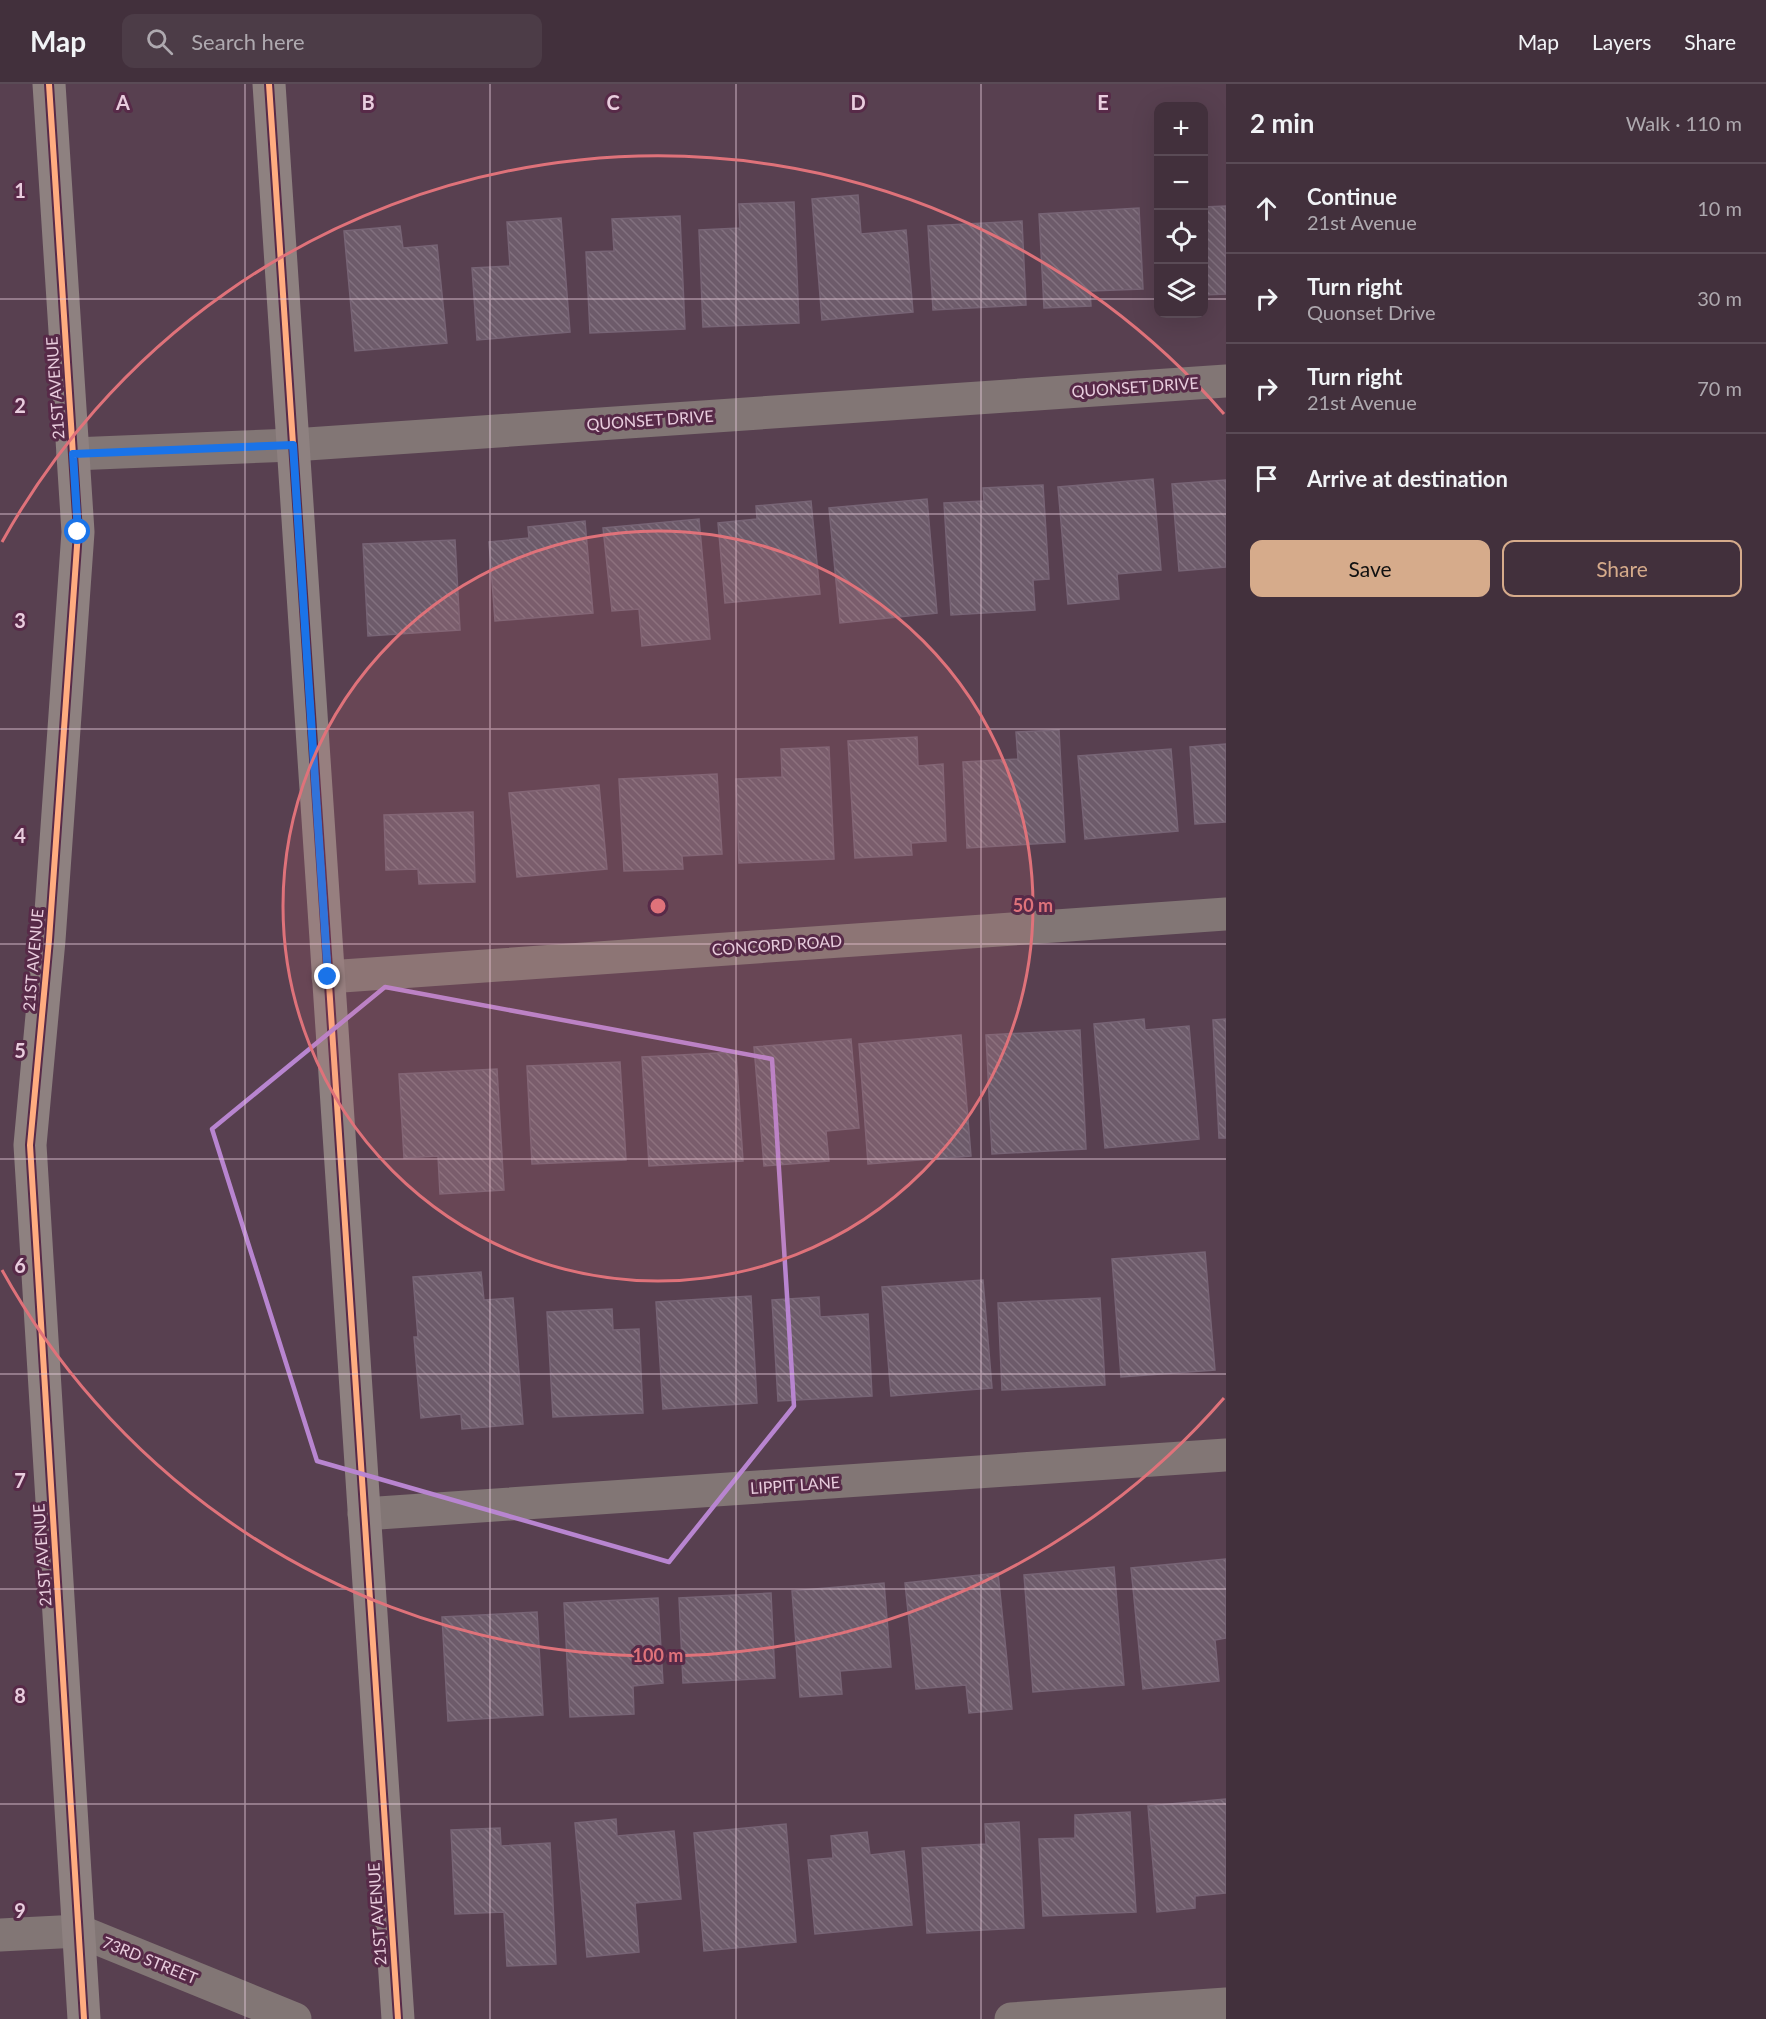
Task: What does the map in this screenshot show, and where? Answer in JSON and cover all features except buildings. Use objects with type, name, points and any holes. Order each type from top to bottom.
[{"type":"street","name":"21ST AVENUE","points":[[49,84],[78,532],[49,940],[30,1145],[84,2019]]},
{"type":"street","name":"21ST AVENUE","points":[[269,84],[398,2019]]},
{"type":"street","name":"QUONSET DRIVE","points":[[73,454],[293,445],[1226,381]]},
{"type":"street","name":"CONCORD ROAD","points":[[328,977],[1226,914]]},
{"type":"street","name":"LIPPIT LANE","points":[[364,1514],[1226,1455]]},
{"type":"street","name":"73RD STREET","points":[[0,1935],[79,1932],[295,2019]]},
{"type":"street","points":[[1011,2019],[1226,2004]]},
{"type":"highlighted area","points":[[385,987],[772,1059],[794,1406],[669,1562],[317,1461],[212,1129]]},
{"type":"cycle path","points":[[49,84],[78,532],[49,940],[30,1145],[84,2019]]},
{"type":"cycle path","points":[[269,84],[398,2019]]},
{"type":"route","points":[[78,532],[73,454],[293,445],[328,977]]}]
